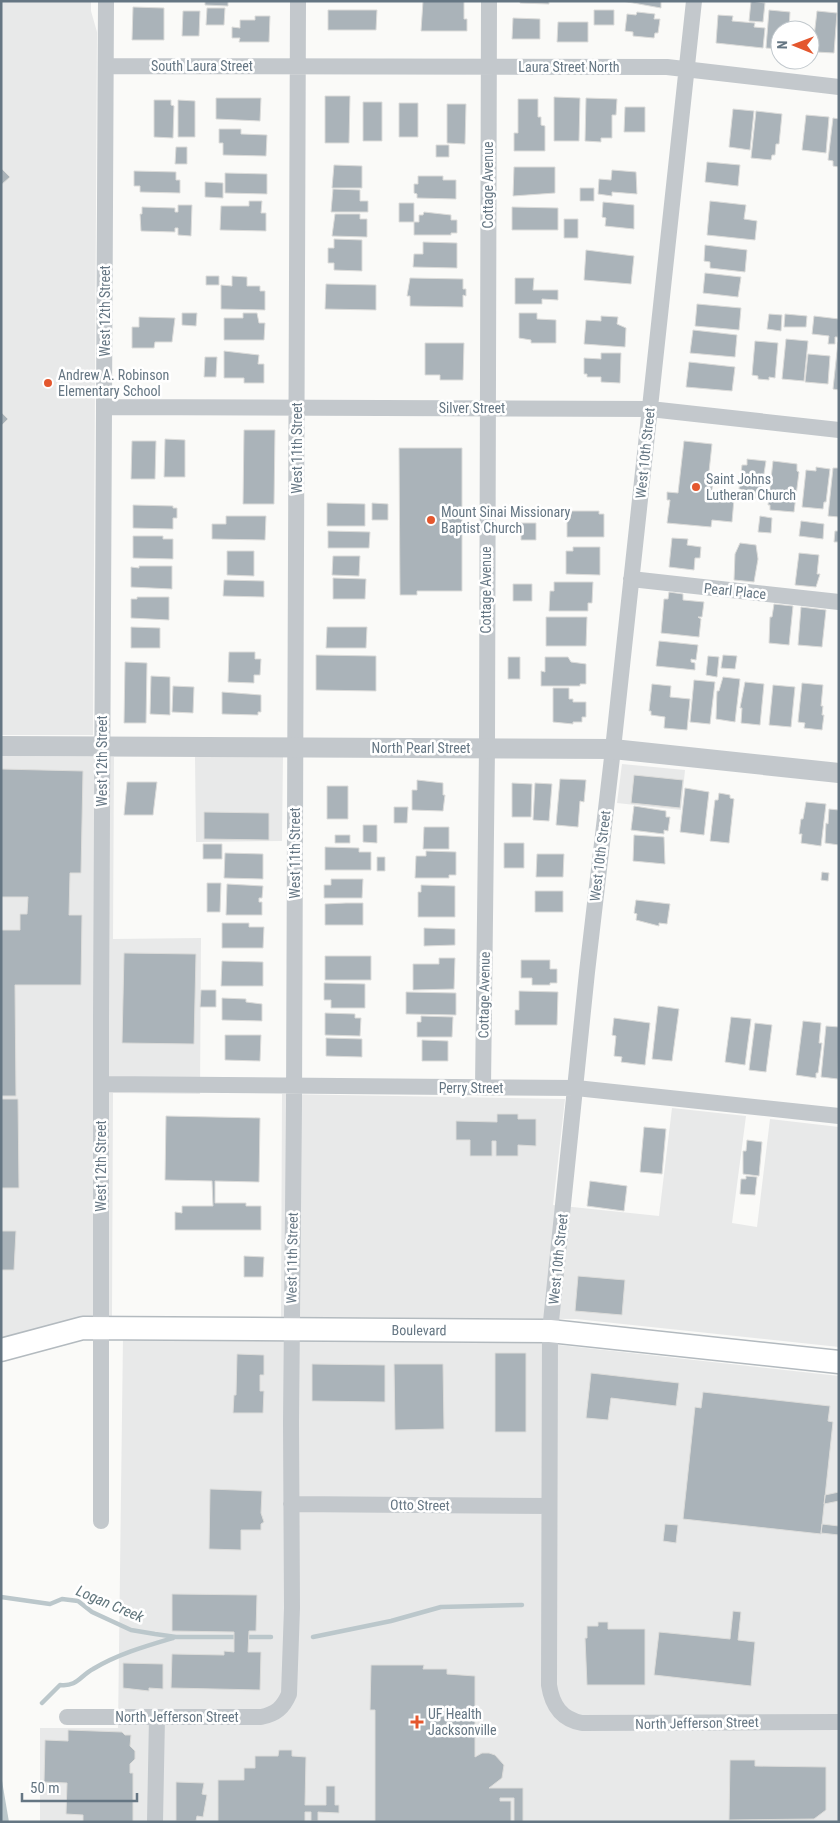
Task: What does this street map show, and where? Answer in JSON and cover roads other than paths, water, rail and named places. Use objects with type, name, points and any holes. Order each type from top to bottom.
[{"type":"main road","name":"Boulevard","points":[[1,1350],[83,1328],[100,1327],[550,1331],[839,1362]]},
{"type":"street","name":"West 12th Street","points":[[101,1521],[100,1327],[106,1]]},
{"type":"street","name":"West 11th Street","points":[[284,1704],[289,1694],[292,1608],[298,1]]},
{"type":"street","name":"Cottage Avenue","points":[[483,1088],[487,748],[489,1]]},
{"type":"street","name":"West 10th Street","points":[[558,1711],[553,1703],[549,1685],[550,1331],[576,1088],[586,972],[613,749],[694,1]]},
{"type":"street","name":"South Laura Street","points":[[106,66],[298,67]]},
{"type":"street","name":"Laura Street North","points":[[298,67],[667,67],[839,86]]},
{"type":"street","name":"Silver Street","points":[[104,406],[650,409],[839,430]]},
{"type":"street","name":"Pearl Place","points":[[631,579],[839,602]]},
{"type":"street","name":"North Pearl Street","points":[[1,746],[613,749],[839,773]]},
{"type":"street","name":"Perry Street","points":[[102,1084],[576,1088],[839,1116]]},
{"type":"street","name":"Otto Street","points":[[291,1504],[549,1506]]},
{"type":"street","name":"North Jefferson Street","points":[[67,1717],[261,1717],[278,1711],[284,1704]]},
{"type":"street","name":"North Jefferson Street","points":[[558,1711],[565,1717],[582,1723],[839,1722]]},
{"type":"street","points":[[155,1822],[157,1717]]},
{"type":"waterway","name":"Logan Creek","points":[[1,1597],[50,1604],[62,1599],[78,1601],[92,1612],[131,1630],[155,1634],[176,1637],[271,1637]]},
{"type":"waterway","name":"Logan Creek","points":[[313,1637],[391,1621],[441,1607],[522,1605]]},
{"type":"waterway","points":[[42,1703],[60,1685],[74,1683],[112,1659],[173,1638]]},
{"type":"place","name":"Andrew A. Robinson Elementary School","points":[[48,383]]},
{"type":"place","name":"Saint Johns Lutheran Church","points":[[696,487]]},
{"type":"place","name":"Mount Sinai Missionary Baptist Church","points":[[431,520]]},
{"type":"place","name":"UF Health Jacksonville","points":[[417,1722]]}]
